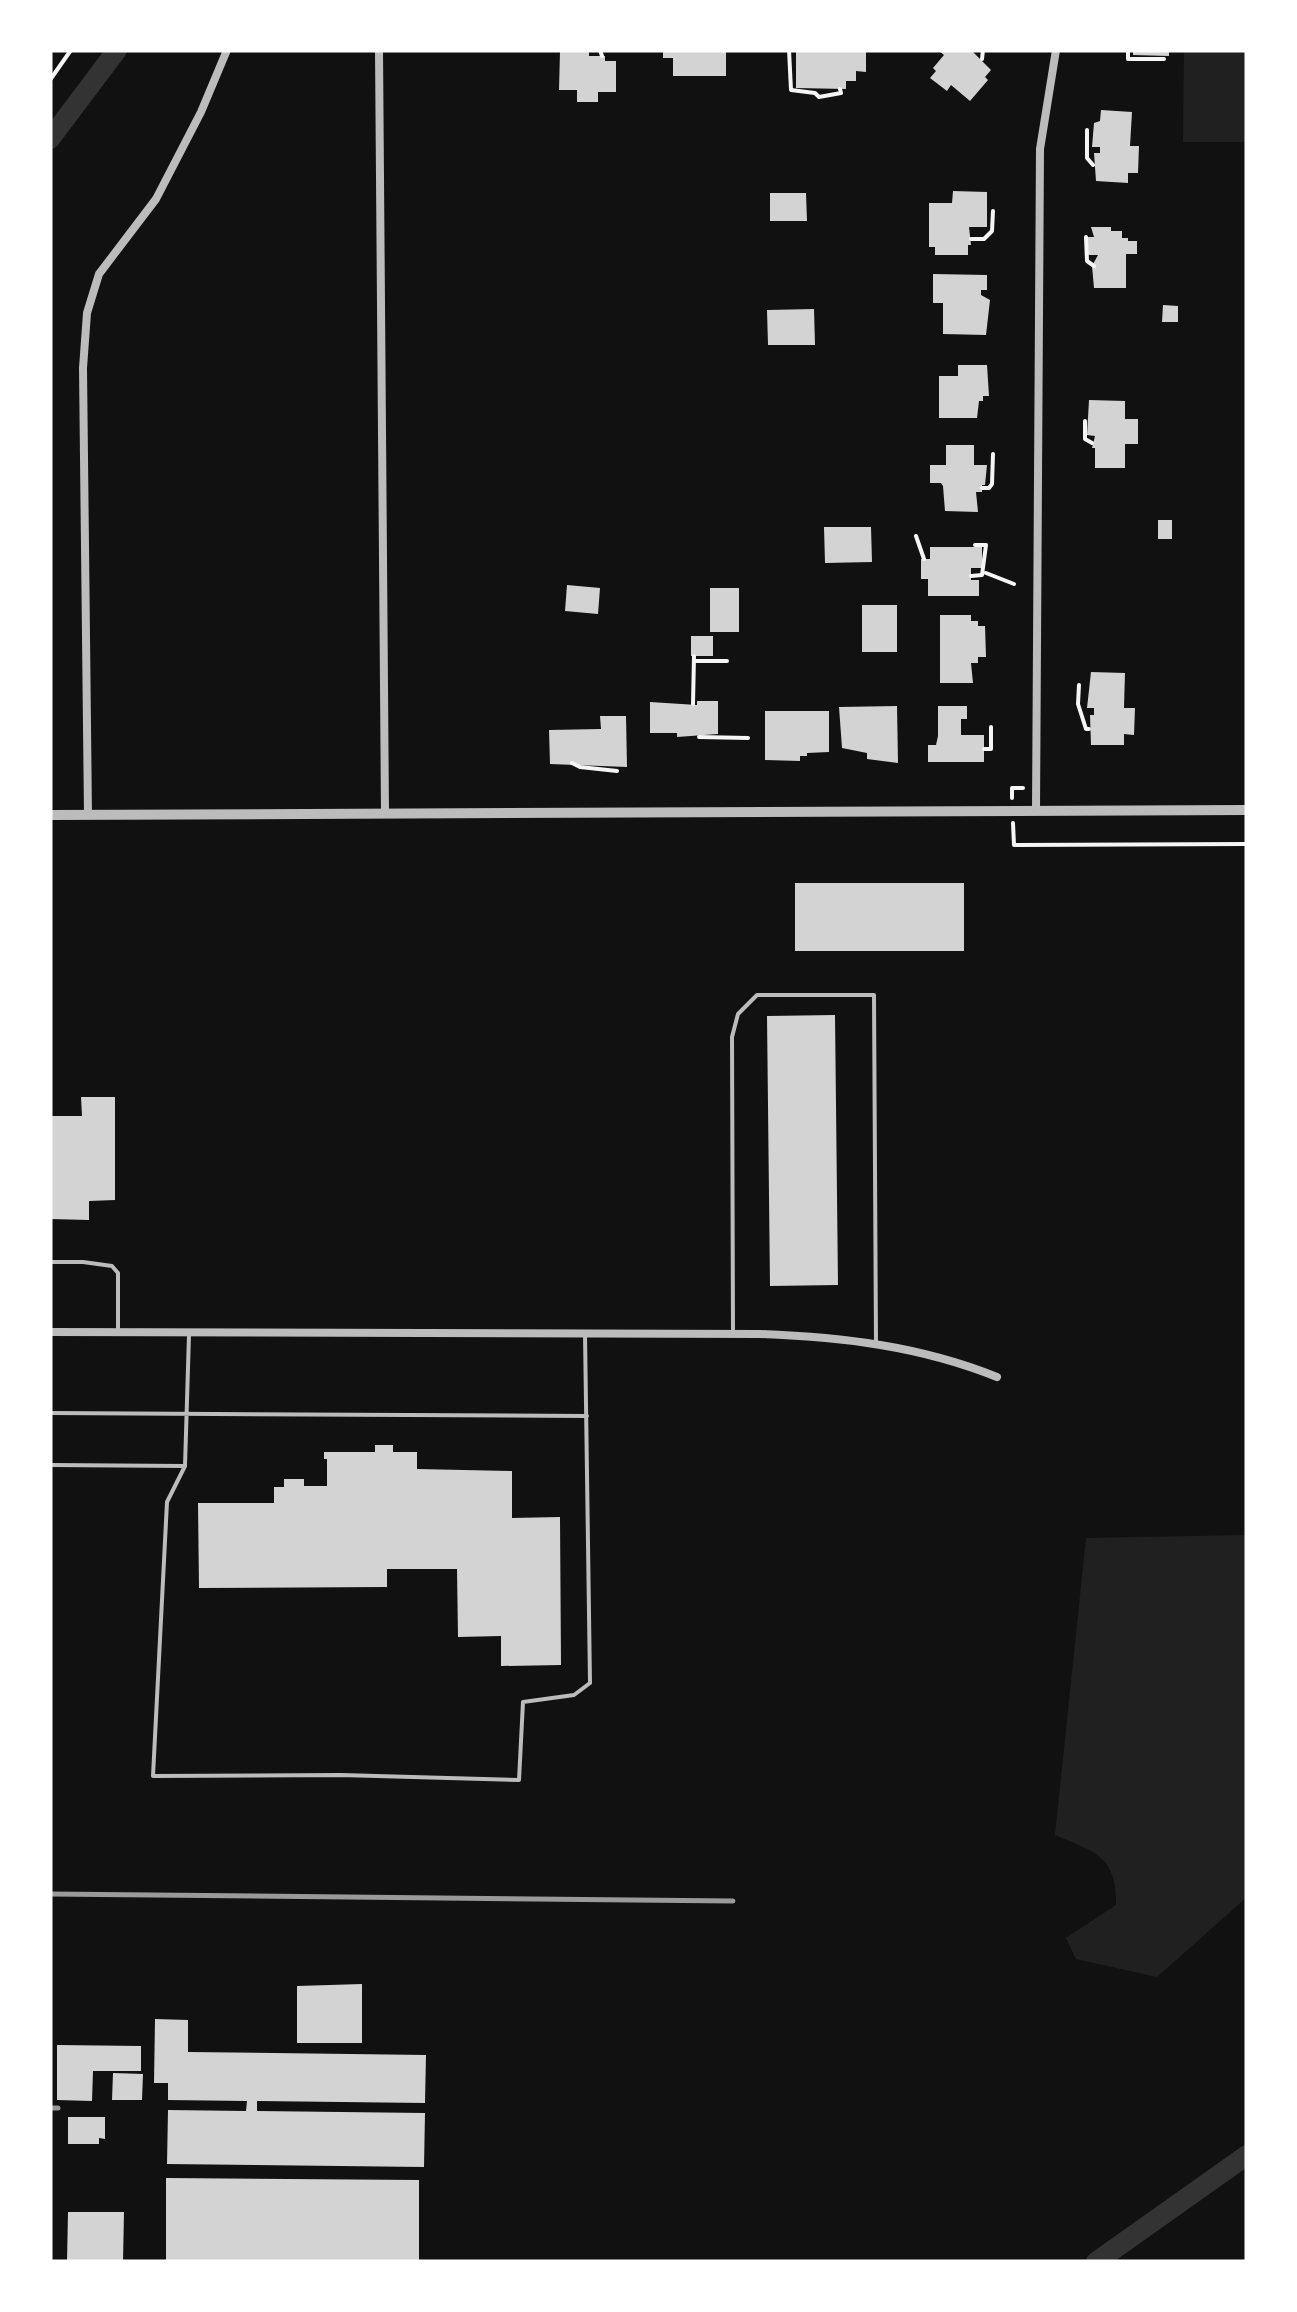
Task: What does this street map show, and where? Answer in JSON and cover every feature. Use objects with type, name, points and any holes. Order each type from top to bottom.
[{"type":"street","points":[[88,815],[82,368],[87,312],[99,274],[156,199],[227,50]]},
{"type":"street","points":[[379,50],[385,813]]},
{"type":"street","points":[[1036,810],[1040,150],[1056,50]]},
{"type":"street","points":[[50,815],[1013,816],[1036,810],[1247,810]]},
{"type":"street","points":[[50,1332],[836,1337],[876,1343],[997,1377]]},
{"type":"lane","points":[[733,1334],[732,1037],[738,1014],[758,995],[874,995],[876,1343]]},
{"type":"lane","points":[[50,1262],[112,1266],[118,1273],[118,1332]]},
{"type":"lane","points":[[189,1333],[185,1466],[167,1502],[152,1776],[341,1775],[519,1780],[524,1702],[574,1696],[590,1683],[586,1334]]},
{"type":"lane","points":[[50,1413],[587,1416]]},
{"type":"lane","points":[[50,1465],[185,1466]]},
{"type":"path","points":[[50,80],[72,50]]},
{"type":"path","points":[[789,50],[792,90],[816,93],[819,98],[840,89]]},
{"type":"path","points":[[982,50],[982,59]]},
{"type":"path","points":[[1128,50],[1128,59],[1164,59]]},
{"type":"path","points":[[1087,130],[1087,158],[1093,165]]},
{"type":"path","points":[[971,240],[984,238],[992,231],[993,211]]},
{"type":"path","points":[[1086,237],[1087,261],[1094,266]]},
{"type":"path","points":[[1085,420],[1085,439],[1092,444]]},
{"type":"path","points":[[982,488],[992,484],[992,454]]},
{"type":"path","points":[[916,536],[924,559]]},
{"type":"path","points":[[975,545],[986,545],[985,573]]},
{"type":"path","points":[[971,576],[985,573],[1014,584]]},
{"type":"path","points":[[693,704],[694,658],[728,661]]},
{"type":"path","points":[[1078,685],[1078,704],[1089,729]]},
{"type":"path","points":[[984,750],[991,750],[991,727]]},
{"type":"path","points":[[698,736],[748,738]]},
{"type":"path","points":[[572,763],[616,771]]},
{"type":"path","points":[[1013,816],[1014,845],[1247,844]]},
{"type":"shaded area","points":[[1184,50],[1247,50],[1247,142],[1183,142]]},
{"type":"shaded area","points":[[1247,1535],[1247,1897],[1157,1977],[1076,1959],[1066,1938],[1116,1905],[1108,1866],[1092,1852],[1055,1835],[1086,1538]]},
{"type":"building","points":[[589,50],[589,56],[616,61],[616,92],[598,92],[598,102],[577,102],[577,90],[559,90],[560,51]]},
{"type":"building","points":[[663,50],[726,50],[726,76],[673,76],[673,58],[663,58]]},
{"type":"building","points":[[796,50],[866,50],[866,72],[856,71],[856,81],[846,81],[846,89],[796,88]]},
{"type":"building","points":[[938,50],[971,50],[991,70],[985,77],[988,80],[970,101],[951,85],[947,91],[930,78],[944,55]]},
{"type":"building","points":[[1133,50],[1169,50],[1169,56],[1133,55]]},
{"type":"building","points":[[1101,110],[1132,112],[1130,146],[1139,146],[1138,173],[1128,173],[1128,183],[1096,181],[1094,153],[1100,153],[1100,147],[1092,147],[1094,123],[1100,121]]},
{"type":"building","points":[[953,191],[987,192],[987,227],[969,227],[968,255],[935,255],[935,247],[929,247],[929,203],[952,203]]},
{"type":"building","points":[[770,193],[806,193],[807,221],[770,221]]},
{"type":"building","points":[[1091,227],[1111,227],[1111,231],[1122,231],[1122,238],[1137,241],[1137,254],[1126,254],[1126,288],[1094,288],[1092,266],[1098,255],[1088,255],[1088,237],[1094,237]]},
{"type":"building","points":[[933,274],[987,275],[987,290],[981,290],[981,295],[990,300],[986,335],[943,334],[943,303],[933,303]]},
{"type":"building","points":[[1163,305],[1178,306],[1178,322],[1162,322]]},
{"type":"building","points":[[814,309],[815,345],[768,345],[767,310]]},
{"type":"building","points":[[958,365],[987,365],[989,396],[979,401],[977,418],[939,418],[939,376],[958,376]]},
{"type":"building","points":[[1089,400],[1125,401],[1125,419],[1138,419],[1138,444],[1125,444],[1125,468],[1095,468],[1095,436],[1087,435]]},
{"type":"building","points":[[946,445],[974,445],[974,465],[987,465],[985,485],[982,492],[976,492],[978,512],[945,511],[943,486],[930,483],[930,465],[946,465]]},
{"type":"building","points":[[1158,520],[1172,520],[1172,539],[1158,539]]},
{"type":"building","points":[[824,527],[871,527],[872,562],[825,563]]},
{"type":"building","points":[[930,547],[982,547],[982,568],[971,568],[971,580],[979,580],[979,596],[928,596],[928,579],[921,579],[921,559],[930,559]]},
{"type":"building","points":[[567,585],[600,588],[598,614],[565,611]]},
{"type":"building","points":[[710,588],[739,588],[739,632],[710,632]]},
{"type":"building","points":[[862,605],[897,605],[897,652],[862,652]]},
{"type":"building","points":[[940,615],[971,615],[971,621],[985,626],[986,657],[971,663],[973,683],[940,683]]},
{"type":"building","points":[[691,636],[713,636],[713,656],[691,656]]},
{"type":"building","points":[[1091,672],[1125,673],[1124,708],[1135,708],[1134,735],[1124,734],[1124,745],[1091,745],[1090,715],[1094,715],[1094,708],[1087,708]]},
{"type":"building","points":[[697,701],[718,701],[718,734],[677,737],[677,733],[650,733],[650,702],[697,705]]},
{"type":"building","points":[[897,706],[898,763],[867,759],[867,753],[842,748],[839,707]]},
{"type":"building","points":[[938,706],[967,706],[967,719],[961,719],[961,735],[984,735],[984,762],[928,762],[928,745],[936,745],[938,736]]},
{"type":"building","points":[[765,711],[829,711],[829,752],[807,753],[800,756],[800,761],[765,760]]},
{"type":"building","points":[[600,716],[626,716],[627,767],[550,764],[549,730],[601,729]]},
{"type":"building","points":[[795,883],[964,883],[964,951],[795,951]]},
{"type":"building","points":[[835,1015],[838,1285],[770,1286],[767,1016]]},
{"type":"building","points":[[81,1097],[115,1097],[115,1200],[89,1201],[89,1220],[50,1219],[50,1116],[82,1116]]},
{"type":"building","points":[[375,1445],[393,1445],[393,1452],[417,1452],[417,1469],[512,1471],[512,1518],[560,1517],[561,1665],[501,1666],[501,1636],[458,1637],[457,1569],[387,1569],[387,1587],[199,1588],[198,1503],[274,1503],[274,1487],[284,1487],[284,1479],[304,1479],[304,1486],[327,1486],[324,1452],[375,1452]]},
{"type":"building","points":[[362,1984],[362,2043],[297,2043],[297,1986]]},
{"type":"building","points":[[155,2019],[188,2020],[188,2052],[426,2055],[425,2103],[257,2101],[257,2111],[425,2113],[424,2167],[167,2164],[168,2110],[246,2111],[247,2101],[168,2100],[168,2083],[154,2083]]},
{"type":"building","points":[[57,2045],[141,2046],[141,2071],[93,2071],[92,2101],[57,2100]]},
{"type":"building","points":[[113,2073],[143,2074],[142,2100],[112,2100]]},
{"type":"building","points":[[68,2117],[105,2117],[105,2139],[99,2138],[99,2144],[68,2144]]},
{"type":"building","points":[[166,2178],[419,2180],[419,2262],[166,2262]]},
{"type":"building","points":[[68,2212],[124,2212],[123,2262],[67,2262]]},
{"type":"waterway","points":[[50,139],[117,50]]},
{"type":"waterway","points":[[1096,2262],[1247,2155]]},
{"type":"railway","points":[[50,1894],[733,1901]]},
{"type":"railway","points":[[50,2108],[58,2108]]}]
